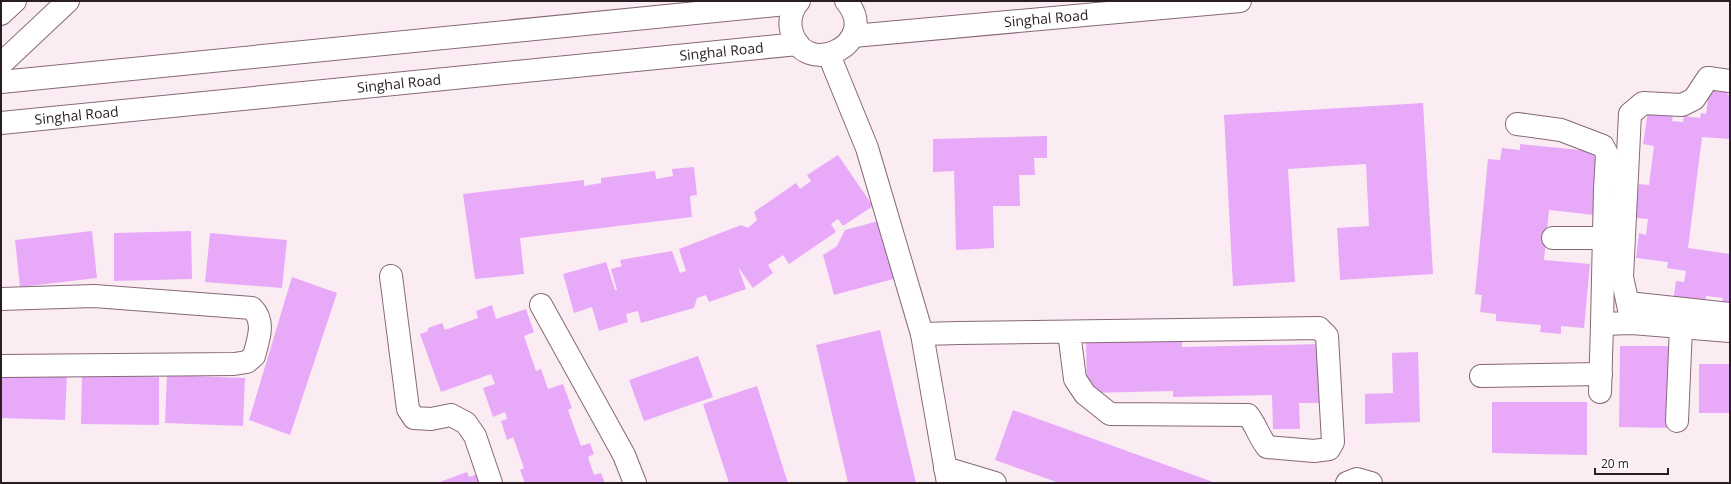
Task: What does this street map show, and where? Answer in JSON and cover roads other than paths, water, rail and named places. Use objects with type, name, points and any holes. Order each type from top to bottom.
[{"type":"street","points":[[1,14],[15,1]]},
{"type":"street","points":[[1,64],[68,1]]},
{"type":"street","points":[[798,2],[792,13],[790,24],[792,35],[798,44],[807,51],[817,55],[829,55],[839,51],[847,45],[853,36],[855,26],[854,16],[851,6],[846,1]]},
{"type":"street","name":"Singhal Road","points":[[853,36],[1240,1]]},
{"type":"street","points":[[1,82],[798,2]]},
{"type":"street","name":"Singhal Road","points":[[1,123],[798,44]]},
{"type":"street","points":[[829,55],[867,148],[922,334],[946,476],[994,483]]},
{"type":"street","points":[[1630,313],[1622,277],[1630,114],[1643,103],[1682,105],[1694,99],[1708,78],[1730,81]]},
{"type":"street","points":[[1481,376],[1601,383],[1607,154],[1603,146],[1561,130],[1517,124]]},
{"type":"street","points":[[1553,238],[1604,238]]},
{"type":"street","points":[[391,276],[408,409],[414,418],[431,419],[451,415],[466,423],[475,436],[491,483]]},
{"type":"street","points":[[1,299],[94,296],[252,308],[259,314],[261,326],[254,356],[247,362],[234,364],[1,366]]},
{"type":"street","points":[[541,305],[624,455],[635,483]]},
{"type":"street","points":[[1630,313],[1681,327],[1730,331]]},
{"type":"street","points":[[1602,324],[1630,313],[1730,314]]},
{"type":"street","points":[[1677,421],[1681,327]]},
{"type":"street","points":[[922,334],[1319,328],[1327,336],[1333,442],[1329,449],[1314,451],[1267,447],[1260,439],[1255,425],[1248,415],[1110,414],[1085,394],[1075,379],[1069,332]]},
{"type":"street","points":[[1347,483],[1357,479],[1371,483]]}]
